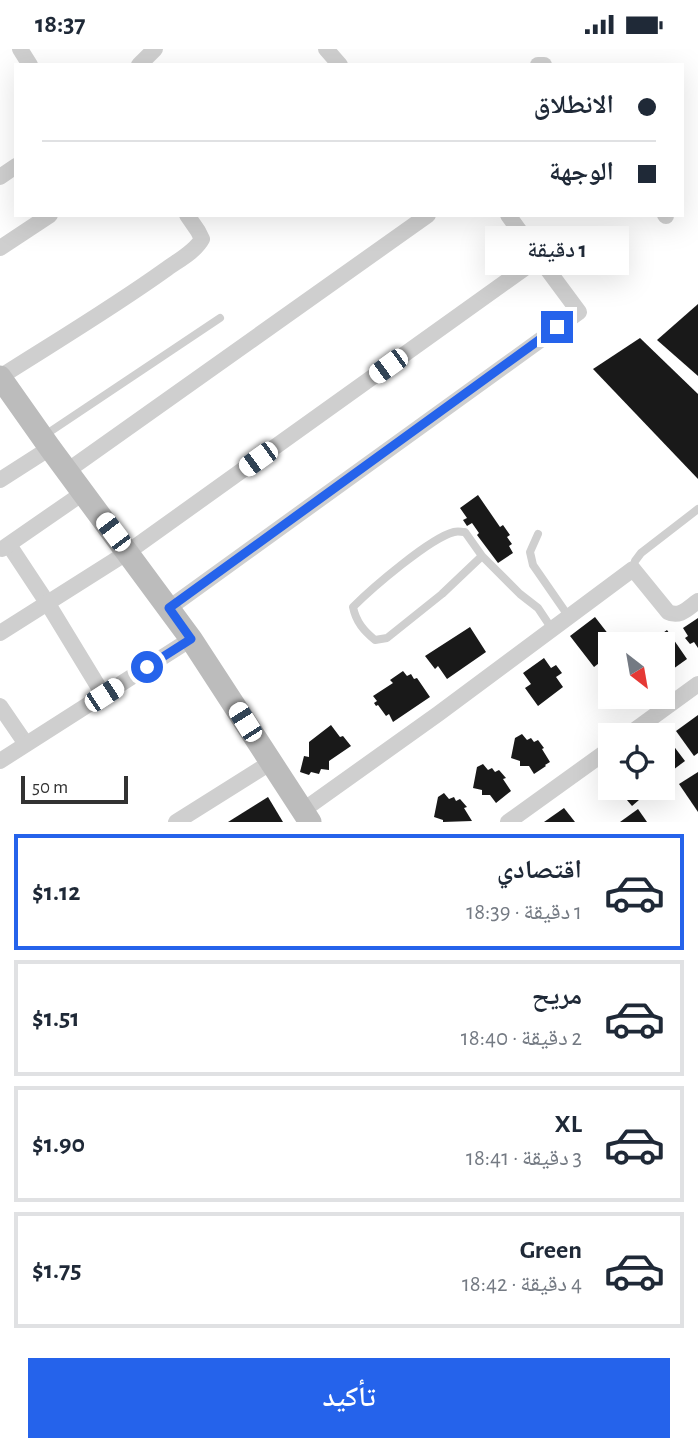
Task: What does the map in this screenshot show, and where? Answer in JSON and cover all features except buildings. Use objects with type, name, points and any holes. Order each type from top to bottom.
[{"type":"street","points":[[141,63],[155,49]]},
{"type":"street","points":[[326,49],[338,63]]},
{"type":"street","points":[[0,248],[47,217]]},
{"type":"street","points":[[188,217],[201,235],[199,244],[99,315],[0,377],[191,639],[306,817],[633,569],[671,614],[681,613],[698,601]]},
{"type":"street","points":[[67,471],[425,217]]},
{"type":"street","points":[[169,608],[579,312],[509,217]]},
{"type":"street","points":[[0,633],[128,552],[539,258]]},
{"type":"street","points":[[0,480],[46,442]]},
{"type":"street","points":[[83,493],[4,548],[48,604],[104,695]]},
{"type":"street","points":[[0,761],[191,639]]},
{"type":"street","points":[[644,723],[698,684]]},
{"type":"street","points":[[0,706],[26,744]]},
{"type":"street","points":[[508,822],[598,757]]},
{"type":"street","points":[[176,822],[270,763]]},
{"type":"lane","points":[[46,442],[220,318]]},
{"type":"lane","points":[[633,569],[640,553],[698,509]]},
{"type":"lane","points":[[482,556],[442,594],[387,638],[375,640],[355,617],[353,607],[366,593],[424,549],[456,531],[465,532],[482,556],[538,608],[552,629]]},
{"type":"lane","points":[[538,534],[530,552],[533,565],[569,617]]},
{"type":"route","points":[[147,667],[191,639],[169,608],[557,327]]}]
